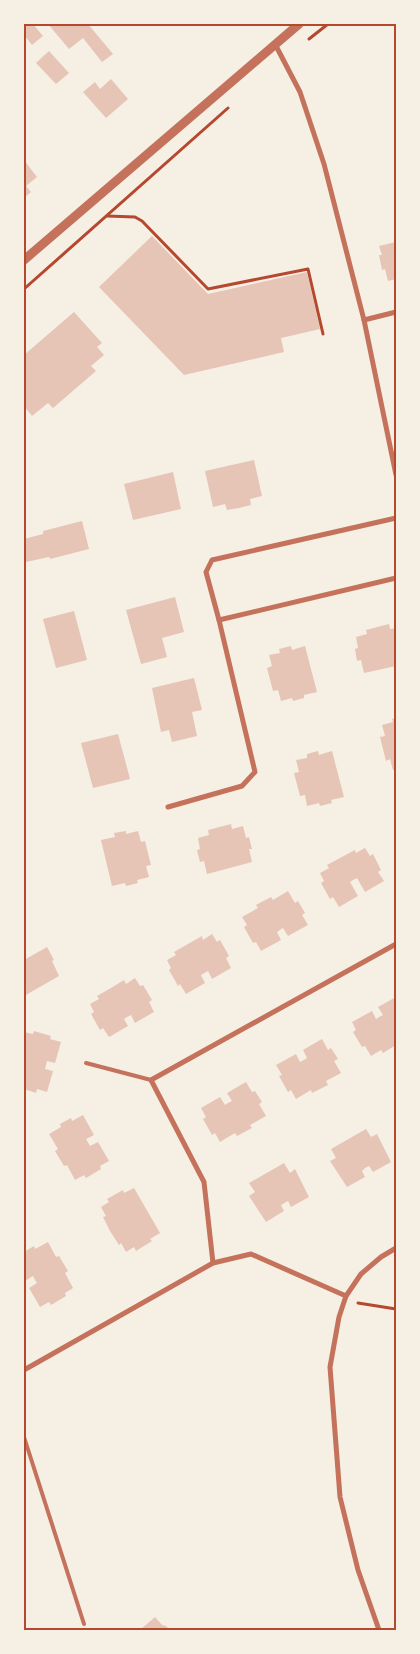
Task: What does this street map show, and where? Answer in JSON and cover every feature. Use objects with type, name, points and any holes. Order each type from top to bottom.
[{"type":"street","points":[[24,260],[299,24]]},
{"type":"street","points":[[275,44],[300,92],[324,164],[364,320],[396,475]]},
{"type":"street","points":[[364,320],[396,312]]},
{"type":"street","points":[[168,807],[242,786],[256,772],[206,572],[212,560],[396,518]]},
{"type":"street","points":[[219,620],[396,578]]},
{"type":"street","points":[[213,1263],[204,1182],[151,1080],[396,944]]},
{"type":"street","points":[[379,1630],[358,1570],[340,1496],[330,1367],[339,1317],[346,1296],[361,1274],[380,1257],[396,1248]]},
{"type":"street","points":[[24,1370],[213,1263],[250,1254],[346,1296]]},
{"type":"lane","points":[[86,1063],[151,1080]]},
{"type":"lane","points":[[24,1437],[84,1624]]},
{"type":"path","points":[[24,288],[230,106]]},
{"type":"path","points":[[107,216],[135,217],[142,221],[208,289],[308,268],[323,334]]},
{"type":"path","points":[[346,1296],[360,1305],[396,1309]]},
{"type":"building","points":[[24,24],[33,24],[43,36],[32,45],[24,35]]},
{"type":"building","points":[[48,24],[88,24],[113,54],[102,62],[83,38],[69,49]]},
{"type":"building","points":[[49,51],[69,73],[56,84],[36,63]]},
{"type":"building","points":[[111,79],[128,99],[106,118],[83,92],[95,82],[100,89]]},
{"type":"building","points":[[24,160],[37,177],[26,186],[31,192],[24,198]]},
{"type":"building","points":[[152,236],[208,294],[307,272],[320,329],[281,338],[284,352],[184,375],[99,287]]},
{"type":"building","points":[[396,242],[396,279],[388,281],[385,269],[382,270],[379,255],[382,255],[379,246]]},
{"type":"building","points":[[74,312],[102,343],[97,347],[104,355],[91,366],[96,371],[53,408],[48,403],[32,416],[24,406],[24,355]]},
{"type":"building","points":[[254,460],[262,496],[250,499],[251,505],[239,508],[227,510],[225,504],[213,507],[205,471]]},
{"type":"building","points":[[173,472],[181,509],[133,520],[124,484]]},
{"type":"building","points":[[82,521],[89,549],[50,559],[49,557],[26,562],[24,539],[43,534],[43,531]]},
{"type":"building","points":[[175,597],[184,632],[162,638],[167,657],[141,664],[126,610]]},
{"type":"building","points":[[74,611],[87,660],[56,668],[43,619]]},
{"type":"building","points":[[389,624],[390,629],[396,628],[396,666],[364,673],[361,660],[357,661],[355,649],[358,648],[356,637],[367,634],[366,630]]},
{"type":"building","points":[[291,646],[292,650],[305,646],[317,692],[304,695],[304,698],[293,701],[292,698],[281,701],[278,690],[273,691],[267,668],[272,666],[269,655],[280,653],[279,649]]},
{"type":"building","points":[[194,678],[202,710],[192,712],[197,736],[172,742],[169,730],[161,732],[152,688]]},
{"type":"building","points":[[396,718],[396,770],[393,770],[390,759],[386,761],[380,737],[385,736],[382,725],[393,722],[392,719]]},
{"type":"building","points":[[118,734],[130,779],[93,788],[81,743]]},
{"type":"building","points":[[318,751],[319,755],[332,751],[344,797],[331,800],[332,803],[320,806],[319,803],[307,806],[305,795],[300,796],[294,773],[299,772],[296,760],[307,758],[307,754]]},
{"type":"building","points":[[231,824],[232,829],[243,826],[246,838],[249,837],[252,849],[249,849],[252,862],[207,874],[204,861],[200,862],[197,850],[200,849],[198,838],[209,835],[208,830]]},
{"type":"building","points":[[126,831],[126,834],[138,831],[141,842],[145,841],[151,865],[146,866],[149,877],[137,880],[138,883],[126,886],[125,883],[112,886],[101,840],[115,837],[114,833]]},
{"type":"building","points":[[365,848],[370,856],[373,854],[381,870],[378,872],[384,881],[365,892],[357,878],[353,880],[350,882],[358,896],[339,907],[333,897],[330,899],[321,883],[324,881],[320,873],[329,868],[327,865],[355,850],[356,853]]},
{"type":"building","points":[[288,891],[295,903],[298,901],[305,913],[302,915],[308,925],[288,936],[283,928],[277,932],[281,940],[261,951],[256,942],[253,943],[244,927],[247,925],[242,917],[258,908],[256,905],[271,897],[273,900]]},
{"type":"building","points":[[212,934],[217,942],[220,940],[229,956],[226,958],[231,968],[212,979],[208,971],[201,975],[205,983],[186,994],[180,984],[178,986],[169,970],[171,968],[167,960],[176,955],[174,952],[202,936],[203,940]]},
{"type":"building","points":[[47,947],[59,976],[24,996],[24,960]]},
{"type":"building","points":[[135,978],[140,986],[143,985],[152,1000],[149,1002],[154,1012],[135,1023],[131,1015],[127,1017],[124,1019],[128,1026],[109,1037],[103,1028],[100,1030],[91,1014],[94,1012],[90,1004],[99,999],[97,996],[124,980],[126,984]]},
{"type":"building","points":[[396,997],[396,1045],[383,1053],[381,1050],[371,1056],[365,1046],[362,1047],[353,1032],[356,1030],[352,1022],[372,1011],[376,1019],[383,1015],[378,1007]]},
{"type":"building","points":[[34,1031],[51,1036],[50,1039],[61,1042],[55,1063],[47,1061],[45,1069],[53,1071],[47,1092],[37,1089],[36,1093],[24,1089],[24,1032],[33,1034]]},
{"type":"building","points":[[322,1039],[328,1050],[331,1048],[338,1059],[334,1061],[341,1073],[326,1081],[328,1085],[312,1093],[311,1090],[296,1099],[291,1090],[288,1092],[279,1076],[282,1075],[276,1065],[296,1054],[300,1062],[304,1060],[307,1058],[303,1050]]},
{"type":"building","points":[[246,1082],[252,1092],[255,1091],[262,1102],[259,1104],[266,1116],[250,1125],[252,1128],[237,1136],[235,1133],[220,1142],[215,1133],[212,1135],[203,1119],[206,1117],[201,1108],[220,1097],[225,1105],[232,1101],[227,1093]]},
{"type":"building","points":[[83,1115],[94,1135],[86,1139],[90,1146],[98,1142],[109,1161],[100,1166],[101,1169],[86,1178],[84,1175],[75,1180],[67,1165],[64,1166],[55,1151],[58,1149],[49,1134],[61,1127],[60,1124],[71,1118],[72,1121]]},
{"type":"building","points":[[366,1129],[371,1137],[377,1134],[391,1162],[373,1172],[369,1166],[365,1168],[362,1171],[365,1177],[347,1187],[330,1161],[336,1158],[331,1149]]},
{"type":"building","points":[[284,1163],[290,1173],[295,1169],[309,1197],[291,1207],[288,1201],[281,1205],[284,1211],[266,1222],[249,1196],[255,1192],[249,1183]]},
{"type":"building","points":[[134,1188],[160,1233],[150,1239],[152,1241],[136,1251],[134,1247],[126,1252],[110,1231],[103,1217],[106,1216],[101,1207],[109,1202],[107,1199],[123,1190],[124,1193]]},
{"type":"building","points":[[48,1242],[56,1257],[59,1256],[68,1271],[65,1273],[73,1288],[65,1293],[66,1296],[51,1305],[49,1302],[40,1307],[29,1288],[37,1283],[33,1276],[25,1281],[24,1279],[24,1252],[34,1246],[35,1249]]},
{"type":"building","points":[[155,1617],[170,1630],[140,1630]]}]
